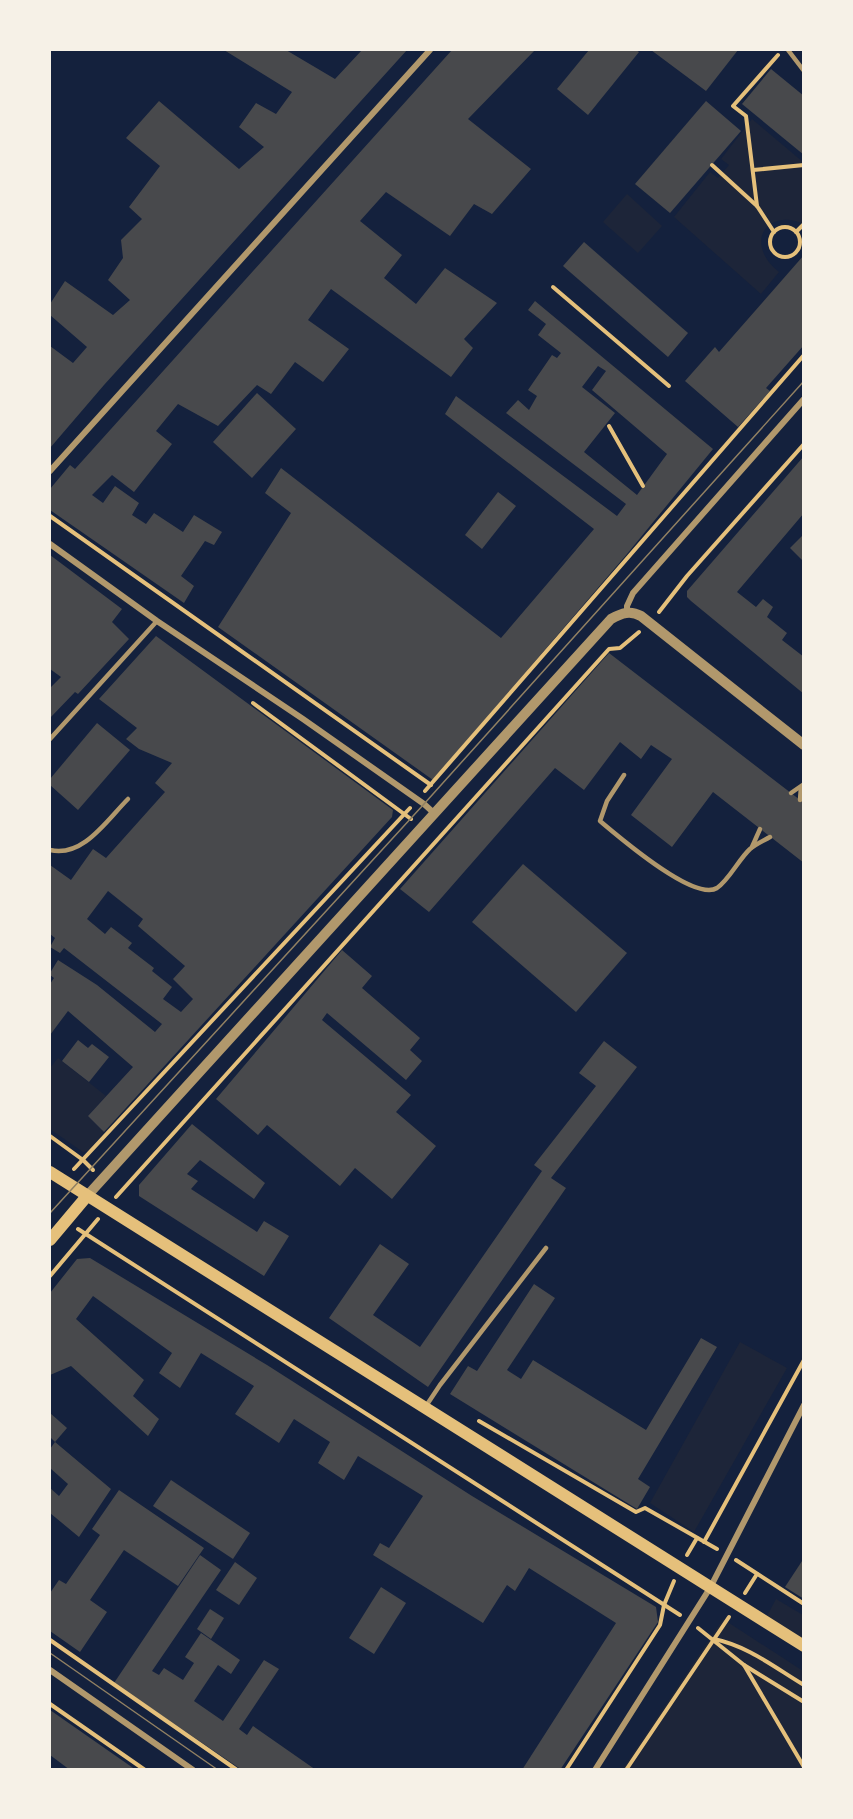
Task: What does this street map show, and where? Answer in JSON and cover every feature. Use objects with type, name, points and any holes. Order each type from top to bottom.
[{"type":"main road","points":[[50,1172],[804,1646]]},
{"type":"main road","points":[[50,1240],[87,1196]]},
{"type":"street","points":[[50,471],[430,50]]},
{"type":"street","points":[[627,612],[627,606],[633,593],[804,399]]},
{"type":"street","points":[[50,544],[157,621],[303,719],[435,814]]},
{"type":"street","points":[[87,1196],[611,619],[627,612],[634,612],[650,622],[804,745]]},
{"type":"street","points":[[595,1770],[710,1588],[804,1405]]},
{"type":"street","points":[[50,1670],[193,1770]]},
{"type":"lane","points":[[788,50],[804,71]]},
{"type":"lane","points":[[50,739],[157,621]]},
{"type":"lane","points":[[624,775],[607,801],[600,821],[671,875],[691,886],[707,891],[717,888],[750,849],[760,829]]},
{"type":"lane","points":[[791,793],[802,785]]},
{"type":"lane","points":[[800,800],[802,785]]},
{"type":"lane","points":[[50,850],[61,852],[74,849],[86,841],[128,799]]},
{"type":"lane","points":[[750,849],[770,837]]},
{"type":"lane","points":[[425,1408],[440,1385],[546,1248]]},
{"type":"path","points":[[757,206],[746,116],[733,106],[782,50]]},
{"type":"path","points":[[712,165],[757,206],[774,232]]},
{"type":"path","points":[[753,170],[804,165]]},
{"type":"path","points":[[796,232],[804,224]]},
{"type":"path","points":[[785,227],[796,232],[800,245],[796,254],[787,257],[778,256],[772,249],[770,240],[774,232],[785,227]]},
{"type":"path","points":[[553,287],[669,386]]},
{"type":"path","points":[[63,1181],[418,800],[667,509],[804,355]]},
{"type":"path","points":[[609,426],[643,486]]},
{"type":"path","points":[[50,1276],[119,1194],[609,649],[620,648],[650,622],[687,576],[804,444]]},
{"type":"path","points":[[50,516],[431,785]]},
{"type":"path","points":[[50,1136],[84,1160],[102,1180],[126,1199]]},
{"type":"path","points":[[66,1221],[664,1605],[713,1639],[744,1665],[804,1702]]},
{"type":"path","points":[[704,1542],[804,1360]]},
{"type":"path","points":[[474,1418],[636,1512],[645,1508],[727,1555],[804,1604]]},
{"type":"path","points":[[566,1770],[660,1625],[664,1605],[697,1538]]},
{"type":"path","points":[[626,1770],[758,1574]]},
{"type":"path","points":[[713,1639],[733,1643],[804,1686]]},
{"type":"path","points":[[50,1640],[237,1770]]},
{"type":"path","points":[[744,1665],[804,1767]]},
{"type":"path","points":[[50,1704],[145,1770]]},
{"type":"shaded area","points":[[752,119],[803,162],[803,224],[795,221],[778,221],[765,229],[761,244],[764,254],[779,272],[761,294],[674,217],[710,172],[718,178],[729,165],[721,159]]},
{"type":"shaded area","points":[[627,194],[662,226],[638,253],[603,222]]},
{"type":"shaded area","points":[[58,1058],[106,1096],[88,1116],[104,1132],[88,1151],[83,1152],[50,1129],[50,1068]]},
{"type":"shaded area","points":[[740,1342],[787,1368],[694,1532],[650,1503]]},
{"type":"shaded area","points":[[776,1599],[803,1615],[803,1639],[767,1616]]},
{"type":"shaded area","points":[[723,1619],[803,1671],[803,1769],[622,1770]]},
{"type":"building","points":[[224,50],[286,50],[335,79],[362,50],[407,50],[104,385],[50,448],[50,346],[73,363],[87,347],[50,315],[50,304],[65,281],[113,315],[130,300],[108,280],[123,258],[121,240],[142,219],[129,207],[160,166],[126,138],[159,101],[239,169],[264,147],[239,127],[256,103],[276,114],[292,92]]},
{"type":"building","points":[[452,50],[535,50],[468,119],[531,169],[492,214],[474,204],[450,236],[386,192],[360,221],[402,255],[384,278],[416,304],[445,268],[497,303],[464,339],[473,348],[451,377],[331,289],[308,320],[349,349],[323,382],[295,362],[271,394],[257,385],[218,426],[178,404],[156,431],[172,444],[134,492],[112,475],[92,495],[103,503],[115,486],[139,503],[132,515],[146,524],[154,513],[183,532],[194,515],[222,532],[214,545],[205,541],[181,576],[194,586],[184,603],[50,510],[50,489],[70,465],[75,469]]},
{"type":"building","points":[[589,50],[636,50],[639,52],[588,115],[557,89]]},
{"type":"building","points":[[651,50],[738,50],[706,91]]},
{"type":"building","points":[[771,69],[804,96],[804,155],[742,104]]},
{"type":"building","points":[[706,101],[741,131],[670,213],[635,184]]},
{"type":"building","points":[[584,242],[688,333],[668,357],[563,266]]},
{"type":"building","points":[[804,255],[804,345],[766,388],[770,391],[738,427],[685,381],[715,347],[719,352]]},
{"type":"building","points":[[535,301],[713,449],[627,554],[433,780],[218,627],[291,513],[265,493],[281,468],[501,638],[594,529],[445,414],[456,396],[617,516],[626,504],[506,413],[518,400],[529,410],[537,396],[528,390],[552,355],[557,358],[561,353],[538,335],[546,324],[528,310]],"holes":[[[598,366],[606,371],[592,390],[667,454],[637,495],[584,452],[615,413],[582,387]]]},
{"type":"building","points":[[257,393],[296,429],[252,478],[213,442]]},
{"type":"building","points":[[804,456],[804,513],[737,592],[756,607],[763,599],[773,607],[767,617],[787,633],[782,640],[804,657],[804,694],[691,601],[687,597],[687,591]]},
{"type":"building","points":[[498,492],[516,506],[482,549],[465,535]]},
{"type":"building","points":[[804,534],[804,562],[790,548]]},
{"type":"building","points":[[50,555],[122,609],[112,622],[129,639],[78,694],[75,692],[50,718],[50,688],[61,677],[50,669]]},
{"type":"building","points":[[156,636],[393,810],[392,817],[104,1132],[88,1116],[133,1067],[68,1011],[50,1035],[50,984],[54,978],[50,973],[58,960],[97,985],[155,1032],[162,1024],[64,948],[60,953],[50,947],[55,938],[50,934],[50,865],[71,880],[93,849],[106,858],[165,792],[155,783],[172,763],[139,749],[126,739],[137,728],[99,699]],"holes":[[[108,891],[143,919],[138,926],[185,966],[173,979],[193,999],[181,1012],[163,999],[172,987],[152,971],[154,968],[128,948],[132,943],[111,927],[105,934],[87,919]]]},
{"type":"building","points":[[609,653],[804,803],[804,863],[713,792],[672,847],[631,815],[672,759],[651,745],[641,759],[620,742],[584,790],[555,768],[429,912],[400,889]]},
{"type":"building","points":[[97,723],[130,750],[78,810],[50,785],[50,779]]},
{"type":"building","points":[[523,864],[627,953],[576,1012],[472,922]]},
{"type":"building","points":[[342,950],[372,976],[362,988],[420,1038],[410,1050],[422,1061],[406,1080],[327,1013],[322,1020],[411,1095],[396,1112],[436,1146],[392,1199],[355,1168],[340,1186],[267,1125],[258,1135],[216,1099]]},
{"type":"building","points":[[78,1040],[88,1048],[92,1044],[109,1057],[89,1082],[62,1061]]},
{"type":"building","points":[[604,1041],[637,1067],[551,1178],[566,1188],[428,1387],[329,1318],[380,1244],[409,1264],[373,1315],[420,1347],[542,1171],[534,1165],[596,1086],[579,1073]]},
{"type":"building","points":[[192,1124],[265,1183],[254,1199],[200,1160],[187,1174],[198,1181],[191,1189],[257,1232],[264,1221],[289,1236],[264,1276],[139,1196],[139,1185]]},
{"type":"building","points":[[90,1258],[267,1365],[472,1496],[656,1607],[658,1622],[560,1770],[522,1770],[616,1623],[529,1568],[515,1591],[507,1585],[483,1623],[373,1555],[380,1543],[389,1548],[423,1496],[358,1456],[344,1480],[318,1463],[330,1442],[294,1419],[279,1443],[235,1414],[254,1386],[201,1353],[180,1388],[159,1373],[172,1353],[93,1296],[76,1319],[144,1380],[133,1396],[159,1419],[148,1436],[71,1366],[50,1375],[50,1293],[77,1259]]},
{"type":"building","points":[[534,1284],[555,1298],[507,1370],[521,1379],[533,1360],[646,1430],[701,1338],[717,1347],[638,1479],[650,1487],[637,1509],[450,1394],[468,1366],[477,1371]]},
{"type":"building","points":[[50,1413],[67,1428],[55,1442],[50,1437]]},
{"type":"building","points":[[55,1442],[111,1489],[79,1537],[50,1513],[50,1488],[59,1496],[68,1484],[50,1468],[50,1449]]},
{"type":"building","points":[[171,1480],[250,1533],[233,1559],[153,1506]]},
{"type":"building","points":[[119,1490],[204,1548],[178,1586],[124,1550],[90,1600],[107,1612],[80,1652],[50,1631],[50,1593],[59,1580],[66,1584],[100,1535],[92,1529]]},
{"type":"building","points":[[200,1555],[221,1570],[152,1671],[159,1675],[164,1668],[183,1680],[194,1663],[185,1657],[201,1633],[240,1660],[231,1674],[218,1665],[194,1701],[223,1721],[264,1660],[279,1669],[239,1729],[247,1735],[253,1726],[316,1770],[242,1770],[114,1683]]},
{"type":"building","points":[[804,1558],[804,1599],[785,1587]]},
{"type":"building","points":[[235,1562],[257,1578],[239,1605],[216,1590]]},
{"type":"building","points":[[381,1587],[406,1603],[374,1654],[349,1638]]},
{"type":"building","points":[[210,1609],[224,1618],[211,1639],[197,1629]]},
{"type":"building","points":[[50,1710],[136,1770],[70,1770],[50,1755]]},
{"type":"tram line","points":[[50,1213],[424,804],[804,381]]},
{"type":"tram line","points":[[50,1653],[218,1770]]}]
